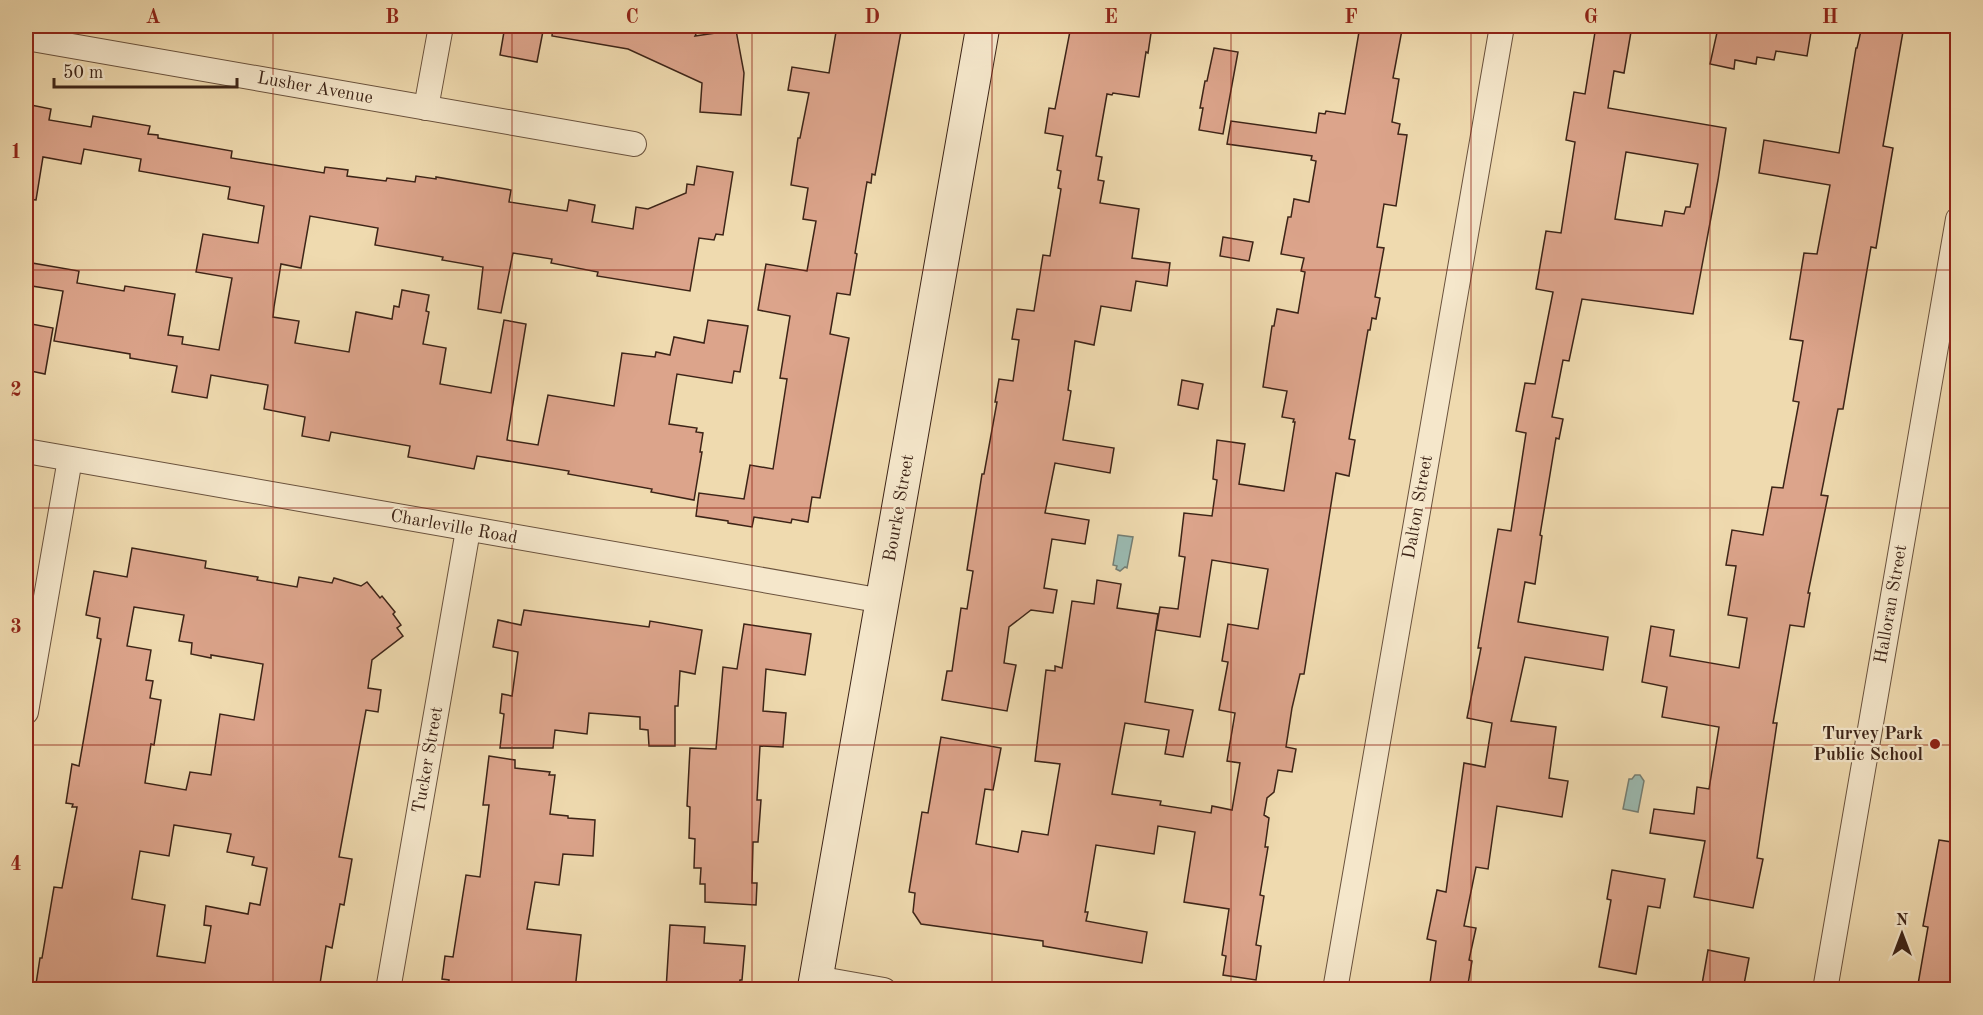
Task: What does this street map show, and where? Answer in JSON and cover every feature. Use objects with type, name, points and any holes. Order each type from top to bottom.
[{"type":"main road","name":"Bourke Street","points":[[815,984],[983,26]]},
{"type":"street","points":[[426,108],[441,26]]},
{"type":"street","name":"Dalton Street","points":[[1335,990],[1502,26]]},
{"type":"street","name":"Lusher Avenue","points":[[26,38],[634,144]]},
{"type":"street","name":"Halloran Street","points":[[1825,990],[1958,219]]},
{"type":"street","name":"Charleville Road","points":[[26,452],[883,601]]},
{"type":"street","points":[[26,712],[70,459]]},
{"type":"street","name":"Tucker Street","points":[[388,990],[468,530]]},
{"type":"street","points":[[815,984],[884,990]]},
{"type":"water","points":[[1118,535],[1133,537],[1127,568],[1120,571],[1116,569],[1117,566],[1113,565]]},
{"type":"water","points":[[1640,775],[1644,781],[1638,812],[1623,809],[1629,779]]},
{"type":"building","points":[[505,26],[544,26],[537,62],[500,55]]},
{"type":"building","points":[[553,26],[700,26],[695,36],[736,30],[744,73],[741,115],[700,112],[702,83],[628,49],[552,36]]},
{"type":"building","points":[[837,26],[902,26],[875,175],[872,174],[871,183],[867,182],[850,295],[837,293],[830,334],[849,338],[820,498],[812,497],[808,522],[792,519],[791,523],[754,517],[752,527],[696,516],[699,493],[744,499],[750,465],[773,469],[787,379],[780,378],[790,316],[758,310],[766,264],[807,271],[816,221],[803,219],[808,188],[791,185],[798,138],[800,138],[809,93],[788,90],[792,67],[829,73]]},
{"type":"building","points":[[1071,26],[1146,26],[1145,32],[1151,33],[1139,97],[1107,94],[1096,156],[1102,157],[1098,180],[1104,181],[1100,203],[1139,209],[1132,258],[1170,263],[1167,286],[1136,281],[1131,311],[1101,306],[1094,345],[1075,341],[1068,390],[1071,391],[1063,440],[1114,448],[1110,473],[1055,463],[1045,513],[1089,520],[1085,544],[1052,539],[1044,588],[1057,590],[1053,613],[1031,610],[1009,627],[1004,663],[1016,665],[1007,711],[942,700],[947,671],[952,671],[961,608],[967,609],[973,571],[967,570],[982,474],[984,474],[997,402],[995,402],[999,379],[1013,381],[1019,340],[1012,339],[1017,309],[1034,311],[1043,255],[1050,256],[1061,189],[1058,188],[1061,171],[1057,170],[1063,136],[1045,133],[1049,108],[1055,109]]},
{"type":"building","points":[[1360,26],[1402,30],[1393,78],[1399,79],[1392,122],[1400,124],[1398,134],[1407,135],[1396,206],[1384,204],[1377,247],[1384,248],[1375,297],[1380,298],[1376,319],[1372,318],[1370,330],[1368,330],[1349,439],[1355,440],[1349,476],[1336,473],[1304,674],[1300,674],[1292,708],[1286,747],[1296,749],[1292,772],[1278,770],[1274,792],[1267,798],[1264,815],[1269,818],[1265,847],[1268,847],[1260,895],[1264,896],[1256,945],[1261,946],[1256,980],[1223,975],[1226,956],[1222,955],[1229,909],[1184,902],[1195,832],[1158,826],[1154,854],[1096,845],[1085,912],[1088,912],[1086,921],[1147,932],[1142,963],[1043,946],[1043,941],[921,924],[913,912],[915,893],[909,892],[922,812],[928,813],[941,737],[1001,748],[993,790],[985,789],[976,844],[1018,852],[1022,831],[1048,835],[1060,764],[1035,761],[1046,670],[1055,671],[1055,666],[1062,668],[1072,601],[1094,604],[1097,580],[1121,584],[1117,608],[1158,614],[1145,702],[1193,710],[1183,757],[1165,754],[1169,730],[1125,723],[1112,794],[1161,801],[1160,805],[1211,813],[1212,806],[1232,810],[1240,763],[1227,761],[1235,713],[1219,710],[1228,662],[1222,661],[1228,624],[1258,629],[1268,569],[1212,560],[1200,637],[1156,630],[1160,607],[1178,609],[1185,557],[1179,556],[1184,513],[1212,516],[1217,480],[1213,479],[1217,440],[1245,444],[1239,484],[1284,491],[1295,422],[1293,422],[1294,419],[1282,417],[1287,391],[1263,387],[1272,326],[1274,326],[1277,309],[1298,313],[1305,272],[1301,271],[1304,258],[1281,254],[1294,199],[1309,202],[1316,161],[1311,160],[1312,156],[1227,144],[1231,121],[1316,133],[1319,113],[1325,114],[1326,111],[1345,114]]},
{"type":"building","points":[[1596,26],[1632,26],[1624,73],[1614,71],[1608,108],[1726,128],[1718,180],[1693,314],[1582,299],[1569,361],[1563,360],[1552,417],[1563,419],[1559,439],[1556,438],[1540,535],[1542,536],[1535,584],[1525,582],[1518,622],[1608,637],[1603,670],[1525,657],[1511,721],[1556,727],[1549,778],[1568,781],[1562,817],[1497,806],[1488,869],[1476,867],[1464,926],[1476,928],[1469,960],[1472,961],[1467,990],[1429,990],[1436,941],[1427,939],[1437,890],[1446,892],[1464,763],[1485,767],[1492,723],[1467,718],[1481,648],[1478,648],[1498,529],[1511,531],[1526,433],[1516,431],[1525,383],[1535,384],[1553,292],[1536,289],[1546,231],[1561,233],[1575,142],[1566,140],[1574,92],[1585,94]],"holes":[[[1626,152],[1698,164],[1690,207],[1686,207],[1684,214],[1665,211],[1662,226],[1615,219]]]},
{"type":"building","points":[[1734,26],[1812,26],[1807,56],[1776,51],[1774,60],[1757,57],[1756,64],[1735,60],[1734,69],[1710,64],[1718,28],[1734,31]]},
{"type":"building","points":[[1862,26],[1904,26],[1883,146],[1893,148],[1876,248],[1871,247],[1843,409],[1838,409],[1821,495],[1828,496],[1808,593],[1810,593],[1804,627],[1790,625],[1773,723],[1777,723],[1757,858],[1763,859],[1753,908],[1694,897],[1705,841],[1650,833],[1654,809],[1694,814],[1697,787],[1709,789],[1719,727],[1662,717],[1667,687],[1642,682],[1651,626],[1674,630],[1670,656],[1739,668],[1747,618],[1728,615],[1736,566],[1726,565],[1732,530],[1763,535],[1772,487],[1783,488],[1799,402],[1793,401],[1803,341],[1790,339],[1804,253],[1817,254],[1830,185],[1759,173],[1764,140],[1839,153],[1856,48]]},
{"type":"building","points":[[1214,48],[1238,52],[1223,134],[1199,130],[1203,108],[1200,108]]},
{"type":"building","points":[[26,104],[51,109],[49,120],[91,127],[93,116],[150,126],[148,134],[158,135],[158,138],[232,151],[231,158],[324,173],[325,167],[348,170],[347,176],[386,181],[387,178],[415,182],[416,176],[436,179],[436,177],[511,190],[509,202],[567,211],[569,200],[595,205],[592,222],[633,229],[636,207],[648,209],[686,193],[687,184],[694,185],[697,166],[733,172],[723,235],[716,234],[714,240],[699,238],[690,291],[597,276],[598,272],[551,263],[552,259],[513,253],[501,313],[478,309],[483,267],[442,260],[443,257],[375,245],[378,228],[310,216],[301,268],[281,264],[274,307],[273,317],[299,321],[295,343],[349,352],[356,312],[392,319],[394,306],[399,307],[402,290],[429,295],[426,311],[429,312],[423,344],[446,348],[440,384],[491,393],[504,320],[526,324],[507,440],[538,445],[548,395],[614,406],[622,353],[655,357],[656,352],[670,355],[674,337],[704,343],[708,320],[748,326],[740,372],[734,371],[732,383],[677,374],[669,424],[697,428],[696,432],[703,433],[694,500],[651,492],[652,489],[568,474],[569,471],[477,456],[474,469],[408,457],[410,446],[331,432],[329,441],[302,436],[305,417],[264,409],[268,385],[211,375],[207,398],[172,392],[177,366],[130,358],[130,354],[54,341],[63,291],[26,285],[26,262],[79,271],[77,283],[124,291],[125,286],[175,294],[168,335],[183,337],[182,344],[219,350],[232,278],[196,272],[203,234],[258,243],[264,206],[228,199],[230,187],[139,171],[141,159],[84,149],[81,164],[43,157],[36,200],[26,199]]},
{"type":"building","points":[[1223,237],[1253,242],[1249,261],[1220,256]]},
{"type":"building","points":[[26,323],[53,328],[45,374],[26,370]]},
{"type":"building","points":[[1182,380],[1203,384],[1198,409],[1178,405]]},
{"type":"building","points":[[132,548],[206,561],[205,568],[258,577],[257,580],[297,587],[299,577],[332,583],[334,578],[361,586],[367,582],[395,612],[393,614],[401,625],[397,628],[403,636],[372,660],[368,688],[381,690],[378,712],[366,710],[339,857],[352,859],[344,905],[340,904],[332,948],[326,946],[319,990],[252,990],[224,985],[223,990],[38,990],[39,984],[36,984],[40,958],[42,958],[54,887],[62,888],[77,807],[66,803],[72,764],[79,766],[101,639],[97,638],[100,618],[86,615],[94,571],[127,577]],"holes":[[[134,607],[184,615],[179,641],[192,643],[191,654],[263,664],[254,720],[220,714],[211,775],[190,772],[186,790],[145,783],[161,700],[150,698],[153,681],[146,680],[151,650],[127,646]],[[174,825],[231,834],[227,852],[254,857],[252,865],[267,868],[260,905],[250,903],[248,914],[206,906],[204,925],[211,926],[205,963],[157,956],[165,905],[132,899],[140,851],[169,856]]]},
{"type":"building","points":[[524,610],[649,627],[650,621],[702,630],[695,674],[680,671],[678,706],[675,706],[675,746],[649,746],[648,730],[640,729],[640,717],[589,713],[587,734],[555,730],[553,748],[500,748],[504,714],[500,713],[502,694],[512,696],[518,652],[493,647],[498,620],[521,625]]},
{"type":"building","points":[[744,624],[811,634],[805,675],[766,669],[763,711],[786,713],[783,747],[760,746],[757,800],[761,800],[758,842],[753,842],[752,883],[757,883],[756,905],[705,902],[705,884],[700,884],[701,868],[694,868],[695,839],[689,838],[690,807],[687,806],[690,748],[716,749],[723,667],[737,669]]},
{"type":"building","points":[[489,756],[515,760],[515,768],[550,772],[549,775],[555,775],[550,814],[595,820],[593,856],[563,854],[559,885],[535,882],[527,929],[581,935],[575,990],[536,990],[477,983],[477,990],[448,990],[449,980],[442,979],[445,956],[453,957],[466,875],[480,877],[489,805],[483,805]]},
{"type":"building","points":[[1939,840],[1958,843],[1958,990],[1917,990],[1928,927],[1923,926]]},
{"type":"building","points":[[1612,870],[1665,879],[1660,908],[1648,906],[1636,974],[1599,967],[1611,900],[1607,899]]},
{"type":"building","points":[[670,925],[705,927],[704,943],[745,946],[742,980],[740,980],[738,990],[666,990]]},
{"type":"building","points":[[1708,950],[1749,958],[1743,990],[1701,990]]},
{"type":"place","name":"Turvey Park Public School","points":[[1935,744]]}]
